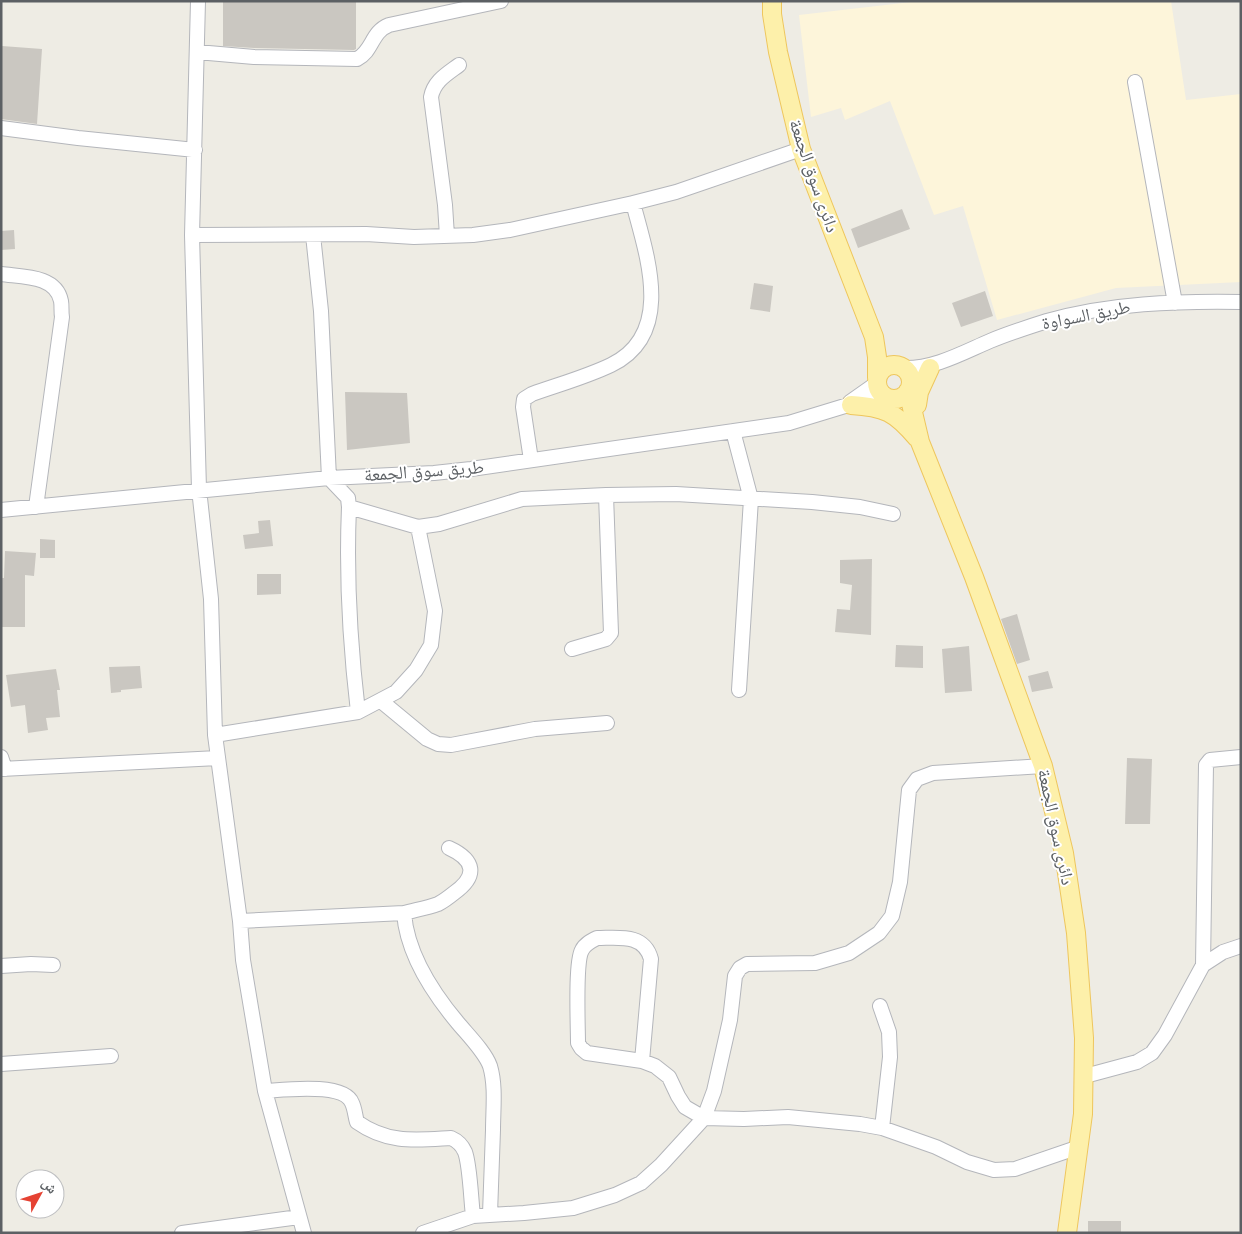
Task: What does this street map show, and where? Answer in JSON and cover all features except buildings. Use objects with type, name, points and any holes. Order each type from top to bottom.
[{"type":"main road","name":"دائرى سوق الجمعة","points":[[772,1],[772,14],[778,52],[800,149],[867,317]]},
{"type":"main road","points":[[867,317],[901,367],[910,376],[900,394]]},
{"type":"main road","points":[[867,317],[874,337],[877,357],[877,381],[880,392],[900,394]]},
{"type":"main road","points":[[877,381],[885,367],[894,365],[901,367]]},
{"type":"main road","points":[[917,434],[917,399],[934,366]]},
{"type":"main road","points":[[900,394],[917,434]]},
{"type":"main road","points":[[847,406],[866,405],[888,412],[917,434]]},
{"type":"main road","name":"دائرى سوق الجمعة","points":[[917,434],[974,577],[1043,766],[1064,852],[1076,933],[1084,1038],[1084,1076],[1079,1147],[1068,1233]]},
{"type":"street","points":[[198,1],[192,235],[200,489],[211,599],[215,735],[240,921],[243,960],[265,1091],[304,1233]]},
{"type":"street","points":[[197,52],[254,57],[356,59],[367,51],[379,31],[389,25],[501,1]]},
{"type":"street","points":[[447,236],[445,205],[431,97],[436,84],[442,77],[459,65]]},
{"type":"street","points":[[1135,82],[1175,303]]},
{"type":"street","points":[[1,128],[195,150]]},
{"type":"street","points":[[192,235],[447,236],[474,235],[510,230],[633,204],[676,192],[800,149]]},
{"type":"street","points":[[531,460],[523,407],[524,399],[532,394],[612,365],[639,343],[649,321],[652,293],[647,259],[633,204]]},
{"type":"street","points":[[314,235],[321,311],[330,478],[348,498],[349,507],[352,659],[358,712]]},
{"type":"street","points":[[1,274],[42,280],[51,284],[57,291],[61,301],[62,317],[36,507]]},
{"type":"street","name":"طريق السواوة","points":[[934,366],[1016,331],[1051,320],[1122,306],[1241,302]]},
{"type":"street","points":[[901,367],[934,366]]},
{"type":"street","points":[[847,406],[900,394],[923,373],[934,366]]},
{"type":"street","points":[[847,406],[877,381]]},
{"type":"street","name":"طريق سوق الجمعة","points":[[1,510],[200,489],[330,478],[434,473],[789,423],[847,406]]},
{"type":"street","points":[[733,431],[751,500],[739,690]]},
{"type":"street","points":[[349,507],[418,527],[439,524],[522,498],[606,495],[676,494],[850,506],[893,514]]},
{"type":"street","points":[[572,649],[606,639],[611,633],[606,495]]},
{"type":"street","points":[[215,735],[358,712],[396,692],[416,670],[430,645],[436,611],[418,527]]},
{"type":"street","points":[[381,701],[426,739],[444,745],[535,729],[607,722]]},
{"type":"street","points":[[1204,966],[1206,765],[1210,760],[1241,757]]},
{"type":"street","points":[[2,765],[218,758]]},
{"type":"street","points":[[423,1233],[473,1216],[573,1208],[615,1195],[641,1183],[662,1165],[704,1118],[714,1091],[730,1020],[735,976],[740,968],[748,964],[815,963],[849,953],[879,934],[892,916],[900,882],[909,790],[917,779],[933,773],[1043,766]]},
{"type":"street","points":[[240,921],[404,913],[439,903],[466,884],[470,874],[469,863],[460,853],[449,848]]},
{"type":"street","points":[[404,913],[408,942],[429,984],[443,1006],[476,1044],[490,1064],[494,1106],[490,1214]]},
{"type":"street","points":[[642,1060],[651,959],[648,949],[642,944],[627,938],[597,938],[589,942],[581,951],[577,1001],[578,1043],[587,1053],[642,1060],[655,1066],[669,1077],[685,1107],[704,1118],[788,1117],[860,1124],[882,1128],[967,1162],[994,1170],[1015,1169],[1079,1147]]},
{"type":"street","points":[[1084,1076],[1137,1062],[1152,1053],[1165,1035],[1204,966],[1224,952],[1241,946]]},
{"type":"street","points":[[1,966],[53,965]]},
{"type":"street","points":[[880,1006],[889,1032],[890,1057],[882,1128]]},
{"type":"street","points":[[1,1064],[111,1056]]},
{"type":"street","points":[[265,1091],[297,1089],[333,1091],[347,1096],[352,1102],[357,1122],[380,1134],[399,1140],[451,1138],[456,1140],[461,1144],[466,1154],[473,1216]]},
{"type":"street","points":[[182,1233],[299,1217]]},
{"type":"shaded area","points":[[920,1],[1171,1],[1186,100],[1241,94],[1241,282],[1116,288],[997,320],[963,206],[934,215],[890,101],[845,120],[841,108],[811,117],[799,15]]}]
